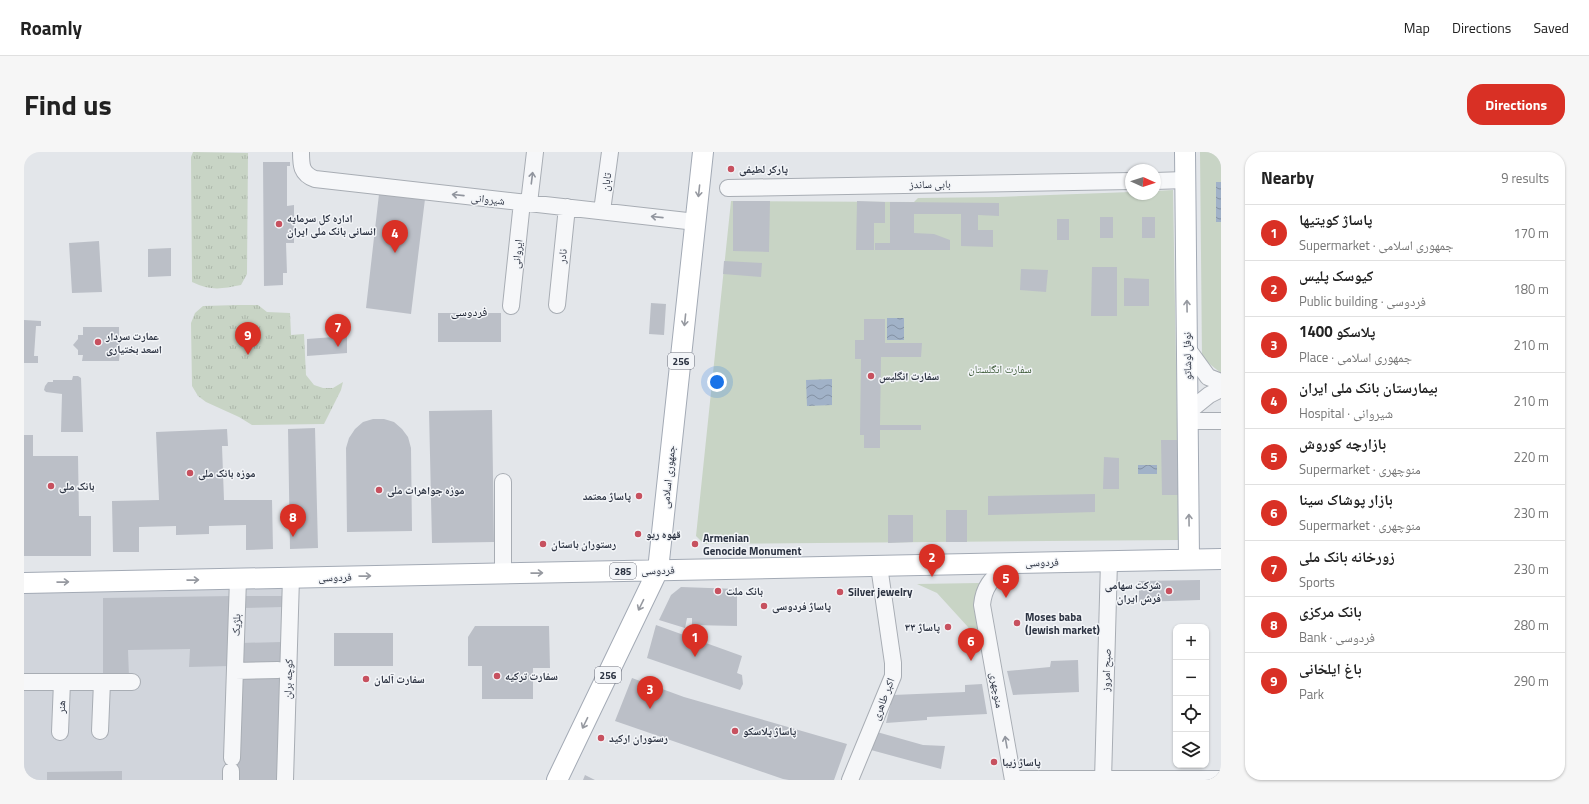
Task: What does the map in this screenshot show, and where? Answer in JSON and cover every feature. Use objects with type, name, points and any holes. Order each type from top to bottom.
[{"type":"main road","name":"جمهوری اسلامی","points":[[557,780],[658,570],[703,152]]},
{"type":"main road","name":"نوفل لوشاتو","points":[[1185,152],[1189,559]]},
{"type":"main road","name":"فردوسی","points":[[24,583],[1221,559]]},
{"type":"street","name":"شیروانی","points":[[301,152],[301,167],[303,171],[315,179],[696,222]]},
{"type":"street","name":"ایروانی","points":[[511,306],[535,152]]},
{"type":"street","name":"تابان","points":[[602,211],[610,152]]},
{"type":"street","points":[[1161,181],[1185,180]]},
{"type":"street","name":"بابی ساندز","points":[[728,188],[1125,181]]},
{"type":"street","name":"نادر","points":[[556,304],[567,207]]},
{"type":"street","points":[[1187,348],[1208,377],[1220,385],[1188,417]]},
{"type":"street","points":[[1188,417],[1221,421]]},
{"type":"street","points":[[503,482],[503,573]]},
{"type":"street","name":"صبح امروز","points":[[1103,779],[1109,561]]},
{"type":"street","name":"منوچهری","points":[[1010,563],[990,580],[983,594],[982,605],[1013,779]]},
{"type":"street","name":"اکبر طاهری","points":[[850,780],[893,676],[894,663],[879,566]]},
{"type":"street","name":"کوچه برلن","points":[[285,780],[291,578]]},
{"type":"street","name":"بلژیک","points":[[231,770],[232,679],[238,579]]},
{"type":"street","points":[[232,679],[278,670]]},
{"type":"street","points":[[24,682],[132,682]]},
{"type":"street","name":"هنر","points":[[60,732],[62,682]]},
{"type":"street","points":[[100,731],[102,682]]},
{"type":"street","points":[[1013,779],[1221,779]]},
{"type":"shaded area","points":[[291,578],[285,780],[24,780],[24,583]]},
{"type":"green space","points":[[193,152],[248,153],[247,274],[241,285],[211,288],[192,282],[191,157]]},
{"type":"green space","points":[[1200,152],[1221,152],[1221,373],[1202,358]]},
{"type":"green space","name":"سفارت انگلستان","points":[[1173,190],[1179,540],[704,544],[696,536],[731,201],[914,202],[918,198],[998,197],[1125,192],[1125,200],[1161,200],[1161,191]]},
{"type":"green space","points":[[258,305],[267,312],[290,313],[291,335],[304,334],[306,375],[314,385],[323,388],[333,388],[343,382],[341,390],[324,424],[252,425],[239,417],[206,402],[198,396],[192,386],[191,323],[195,313],[203,306]]},
{"type":"green space","points":[[979,583],[974,601],[979,644],[968,627],[937,593],[917,584]]},
{"type":"water","points":[[1216,182],[1221,182],[1221,222],[1216,222]]},
{"type":"water","points":[[887,318],[904,318],[904,340],[887,340]]},
{"type":"water","points":[[832,379],[832,405],[807,406],[806,380]]},
{"type":"water","points":[[1138,465],[1157,465],[1157,474],[1138,474]]},
{"type":"building","name":"اداره کل سرمایه انسانی بانک ملی ایران","points":[[263,162],[290,162],[290,166],[287,166],[287,206],[294,205],[294,243],[286,243],[287,273],[283,273],[283,285],[264,286]]},
{"type":"building","points":[[379,194],[425,199],[411,314],[366,308]]},
{"type":"building","points":[[733,201],[770,201],[769,252],[733,251]]},
{"type":"building","points":[[857,201],[885,202],[885,223],[874,223],[874,250],[856,250]]},
{"type":"building","points":[[890,202],[999,203],[999,216],[978,215],[978,230],[993,230],[993,247],[961,246],[961,214],[914,214],[914,233],[934,234],[950,240],[950,250],[875,250],[875,243],[890,243]]},
{"type":"building","points":[[1100,217],[1113,217],[1113,238],[1100,238]]},
{"type":"building","points":[[1142,217],[1155,217],[1155,238],[1142,238]]},
{"type":"building","points":[[1057,219],[1069,219],[1069,240],[1057,240]]},
{"type":"building","points":[[99,241],[102,292],[72,293],[69,243]]},
{"type":"building","points":[[171,248],[171,276],[148,277],[148,249]]},
{"type":"building","points":[[724,261],[762,263],[761,277],[723,274]]},
{"type":"building","points":[[1092,267],[1117,267],[1117,316],[1091,316]]},
{"type":"building","points":[[1021,269],[1048,270],[1046,292],[1020,290]]},
{"type":"building","points":[[1124,278],[1149,279],[1149,306],[1124,306]]},
{"type":"building","points":[[651,303],[666,304],[664,335],[649,334]]},
{"type":"building","points":[[438,313],[501,313],[501,342],[438,342]]},
{"type":"building","name":"سفارت انگلیس","points":[[864,319],[885,319],[885,343],[922,343],[921,357],[881,357],[880,425],[921,425],[921,430],[880,430],[880,448],[864,448],[864,435],[860,435],[861,359],[855,359],[855,340],[864,340]]},
{"type":"building","points":[[24,320],[41,321],[41,326],[36,326],[34,356],[38,356],[38,363],[24,363]]},
{"type":"building","name":"عمارت سردار اسعد بختیاری","points":[[83,327],[119,327],[119,338],[121,338],[119,361],[82,361],[83,355],[78,355],[78,350],[73,345],[78,339],[78,335],[83,335]]},
{"type":"building","points":[[347,336],[347,353],[307,356],[307,339]]},
{"type":"building","points":[[73,376],[78,376],[81,378],[83,432],[61,432],[62,394],[46,392],[44,390],[48,382],[53,382],[53,380],[72,380]]},
{"type":"building","points":[[492,410],[494,542],[432,543],[429,411]]},
{"type":"building","name":"موزه جواهرات ملی","points":[[373,419],[384,419],[394,422],[408,437],[411,448],[412,531],[347,532],[346,448],[349,438],[355,429],[363,422]]},
{"type":"building","points":[[315,428],[318,548],[290,549],[288,429]]},
{"type":"building","name":"موزه بانک ملی","points":[[227,429],[228,446],[222,446],[224,500],[272,500],[273,549],[246,550],[246,525],[209,526],[209,534],[176,535],[176,526],[139,527],[139,552],[113,552],[112,501],[159,500],[156,432]]},
{"type":"building","name":"بانک ملی","points":[[24,435],[33,435],[33,456],[78,456],[79,516],[91,516],[91,556],[24,556]]},
{"type":"building","points":[[1161,440],[1177,440],[1178,495],[1162,495]]},
{"type":"building","points":[[1104,457],[1119,458],[1119,489],[1103,489]]},
{"type":"building","points":[[1095,494],[1095,512],[988,515],[988,496]]},
{"type":"building","points":[[946,510],[967,510],[967,542],[946,542]]},
{"type":"building","points":[[888,515],[913,515],[913,542],[888,543]]},
{"type":"building","name":"شرکت سهامی فرش ایران","points":[[1200,580],[1200,600],[1139,602],[1139,581]]},
{"type":"building","points":[[681,587],[737,589],[737,626],[692,625],[692,618],[687,618],[685,628],[659,620],[671,595]]},
{"type":"building","points":[[232,596],[229,666],[189,667],[190,649],[128,650],[129,677],[103,676],[103,598]]},
{"type":"building","points":[[242,596],[283,596],[283,607],[241,608]]},
{"type":"building","points":[[656,625],[742,656],[737,673],[742,675],[743,684],[740,690],[647,658]]},
{"type":"building","points":[[475,626],[549,626],[550,668],[533,668],[533,699],[482,699],[482,666],[468,666],[468,637]]},
{"type":"building","points":[[334,633],[393,633],[393,666],[334,666]]},
{"type":"building","points":[[282,642],[281,665],[240,665],[240,643]]},
{"type":"building","points":[[1078,660],[1079,692],[1013,695],[1007,671],[1050,667],[1051,661]]},
{"type":"building","points":[[281,674],[277,780],[237,780],[239,675]]},
{"type":"building","name":"پاساژ پلاسکو","points":[[632,678],[684,697],[847,744],[834,780],[783,779],[615,721]]},
{"type":"building","points":[[982,684],[987,714],[927,717],[927,720],[886,723],[893,695],[965,692],[965,685]]},
{"type":"building","points":[[877,732],[923,745],[945,746],[941,769],[871,750]]},
{"type":"building","points":[[122,771],[122,780],[47,780],[47,772]]},
{"type":"building","points":[[585,775],[595,780],[583,780]]},
{"type":"place","name":"پارکر لطیفی","points":[[731,169]]},
{"type":"place","name":"اداره کل سرمایه انسانی بانک ملی ایران","points":[[279,224]]},
{"type":"place","name":"بیمارستان بانک ملی ایران","points":[[395,253]]},
{"type":"place","name":"عمارت سردار اسعد بختیاری","points":[[98,342]]},
{"type":"place","name":"زورخانه بانک ملی","points":[[338,347]]},
{"type":"place","name":"باغ ایلخانی","points":[[248,355]]},
{"type":"place","name":"سفارت انگلیس","points":[[871,376]]},
{"type":"place","name":"موزه بانک ملی","points":[[190,473]]},
{"type":"place","name":"بانک ملی","points":[[51,486]]},
{"type":"place","name":"موزه جواهرات ملی","points":[[379,490]]},
{"type":"place","name":"پاساژ معتمد","points":[[639,496]]},
{"type":"place","name":"قهوه ریو","points":[[638,534]]},
{"type":"place","name":"بانک مرکزی","points":[[293,537]]},
{"type":"place","name":"رستوران باستان","points":[[543,544]]},
{"type":"place","name":"Armenian Genocide Monument","points":[[695,544]]},
{"type":"place","name":"کیوسک پلیس","points":[[932,577]]},
{"type":"place","name":"بانک ملت","points":[[718,591]]},
{"type":"place","name":"شرکت سهامی فرش ایران","points":[[1169,591]]},
{"type":"place","name":"Silver jewelry","points":[[840,592]]},
{"type":"place","name":"بازارچه کوروش","points":[[1006,598]]},
{"type":"place","name":"پاساژ فردوسی","points":[[764,606]]},
{"type":"place","name":"Moses baba (Jewish market)","points":[[1017,623]]},
{"type":"place","name":"پاساژ ۳۳","points":[[948,627]]},
{"type":"place","name":"پاساژ کویتیها","points":[[695,657]]},
{"type":"place","name":"بازار پوشاک سینا","points":[[971,661]]},
{"type":"place","name":"سفارت ترکیه","points":[[497,676]]},
{"type":"place","name":"سفارت آلمان","points":[[366,679]]},
{"type":"place","name":"پلاسکو 1400","points":[[650,709]]},
{"type":"place","name":"پاساژ پلاسکو","points":[[735,731]]},
{"type":"place","name":"رستوران ارکید","points":[[601,738]]},
{"type":"place","name":"پاساژ زیبا","points":[[994,762]]},
{"type":"district","name":"فردوسی","points":[[469,311]]}]
